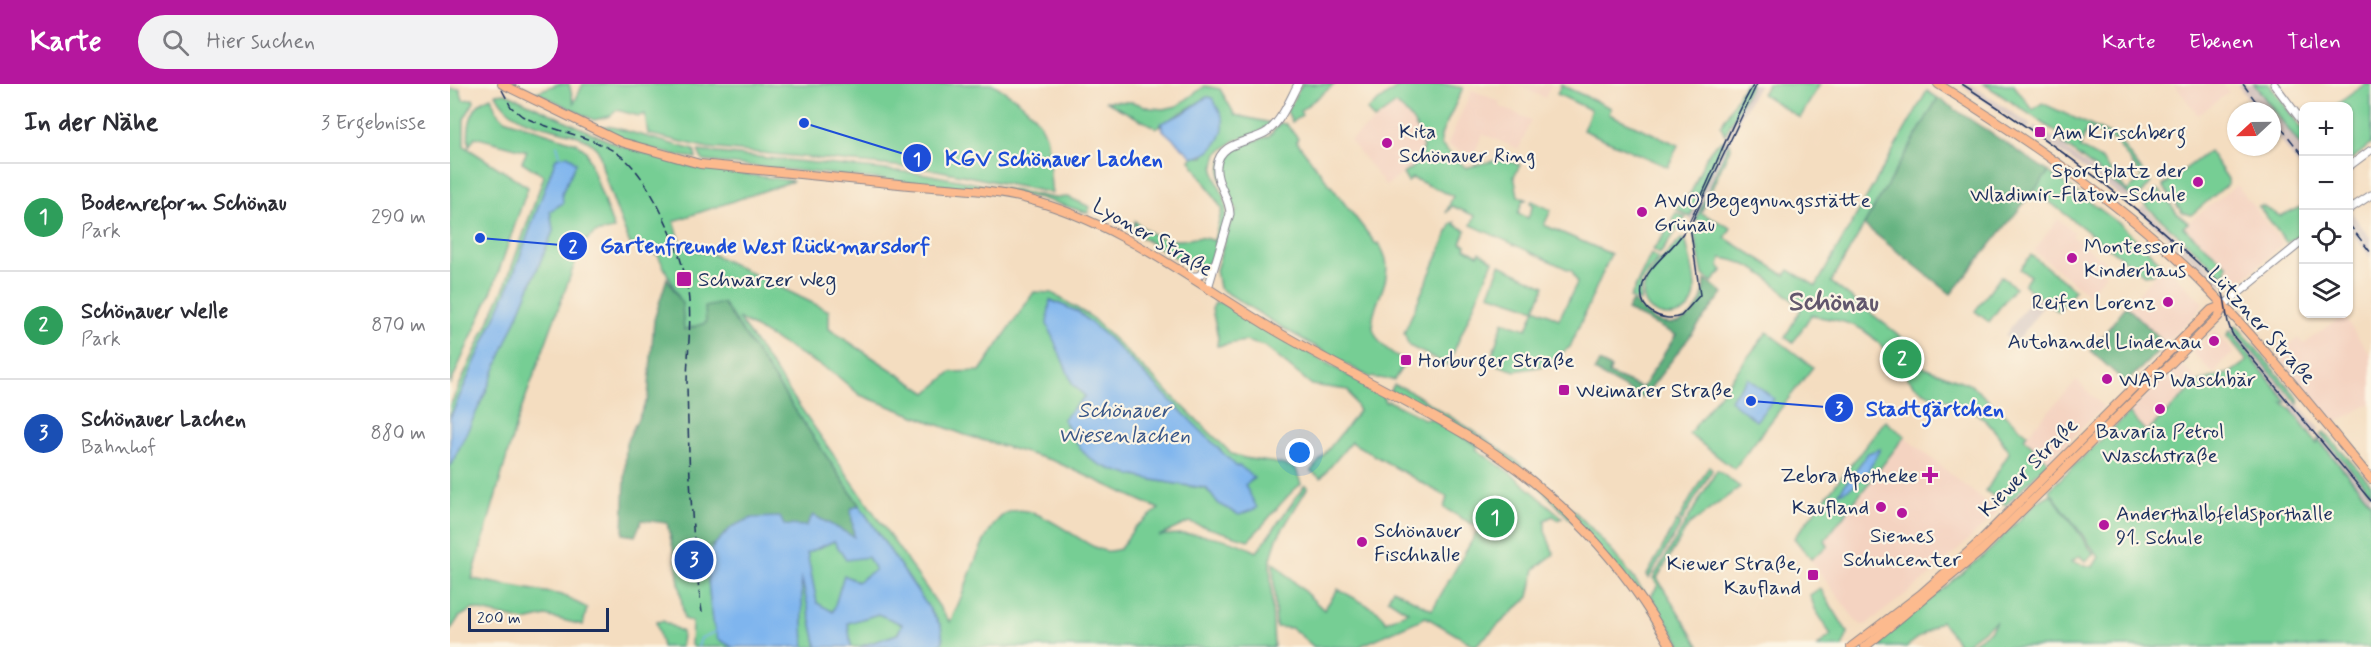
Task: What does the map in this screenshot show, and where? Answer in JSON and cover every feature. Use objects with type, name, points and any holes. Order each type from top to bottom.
[{"type":"main road","name":"Lützner Straße","points":[[1938,84],[2026,142],[2128,218],[2224,305],[2371,479]]},
{"type":"main road","name":"Lyoner Straße","points":[[504,85],[621,142],[700,164],[1025,198],[1082,216],[1119,233],[1327,360],[1476,441],[1522,474],[1566,510],[1603,548],[1635,588],[1671,647]]},
{"type":"main road","name":"Kiewer Straße","points":[[1851,647],[1946,573],[2211,310],[2224,305]]},
{"type":"main road","name":"Kiewer Straße","points":[[1865,647],[1980,552],[2218,317],[2224,305]]},
{"type":"street","points":[[1208,288],[1230,214],[1230,203],[1217,177],[1217,163],[1223,152],[1232,145],[1261,136],[1271,129],[1298,84]]},
{"type":"street","points":[[2274,84],[2299,117]]},
{"type":"street","points":[[2353,164],[2371,150]]},
{"type":"street","points":[[2353,207],[2371,195]]},
{"type":"street","name":"Kiewer Straße","points":[[2224,305],[2299,244]]},
{"type":"street","points":[[1188,276],[1198,276],[1214,264]]},
{"type":"shaded area","points":[[1514,84],[1551,84],[1545,98]]},
{"type":"shaded area","points":[[1751,84],[1759,84],[1741,116],[1695,222],[1689,219]]},
{"type":"shaded area","points":[[1960,84],[1970,84],[2031,125],[2027,130]]},
{"type":"shaded area","points":[[2174,84],[2223,84],[2229,92],[2198,115]]},
{"type":"shaded area","points":[[2237,84],[2254,84],[2268,102],[2250,102]]},
{"type":"shaded area","points":[[1472,90],[1500,102],[1499,106],[1531,120],[1519,149],[1483,134],[1473,156],[1447,145]]},
{"type":"shaded area","name":"Kita Schönauer Ring","points":[[1396,104],[1404,110],[1421,136],[1422,146],[1418,162],[1386,186],[1350,140]]},
{"type":"shaded area","points":[[2281,119],[2299,143],[2299,166],[2281,142]]},
{"type":"shaded area","points":[[2035,125],[2136,200],[2132,204],[2031,131]]},
{"type":"shaded area","points":[[2237,185],[2283,244],[2234,287],[2224,283],[2220,273],[2226,273],[2227,265],[2183,226]]},
{"type":"shaded area","points":[[2143,206],[2224,283],[2220,286],[2139,211]]},
{"type":"shaded area","points":[[2353,215],[2371,239],[2371,258],[2353,234]]},
{"type":"shaded area","name":"Montessori Kinderhaus","points":[[2058,219],[2074,232],[2072,236],[2104,261],[2098,268],[2106,274],[2089,295],[2034,251]]},
{"type":"shaded area","points":[[2163,264],[2203,303],[2199,311],[2165,344],[2128,307]]},
{"type":"shaded area","points":[[2034,297],[2044,305],[2016,343],[2005,335]]},
{"type":"shaded area","points":[[2340,318],[2344,318],[2371,355],[2371,403],[2337,422],[2328,416],[2276,355],[2298,338],[2303,344]]},
{"type":"shaded area","points":[[2233,327],[2292,400],[2288,403],[2233,338],[2229,330]]},
{"type":"shaded area","name":"Autohandel Lindenau","points":[[2215,330],[2234,353],[2222,362],[2214,374],[2192,352]]},
{"type":"shaded area","points":[[2180,363],[2198,380],[2146,431],[2130,413],[2130,410]]},
{"type":"shaded area","points":[[2077,380],[2103,407],[2048,462],[2024,438]]},
{"type":"shaded area","points":[[2296,401],[2320,430],[2313,436],[2289,407]]},
{"type":"shaded area","points":[[1885,421],[1998,512],[1934,572],[1867,624],[1862,625],[1856,621],[1794,538]]},
{"type":"shaded area","points":[[2321,434],[2371,493],[2371,503],[2318,439]]},
{"type":"green space","points":[[558,84],[569,84],[574,103],[583,84],[993,84],[1031,112],[1042,127],[1047,142],[1052,193],[936,170],[708,148],[648,134],[645,114],[639,116],[617,110],[610,116],[594,120],[536,92]]},
{"type":"green space","points":[[1302,84],[1335,84],[1300,111],[1302,115],[1292,122],[1287,111]]},
{"type":"green space","points":[[1402,84],[1443,84],[1463,88],[1441,135],[1441,145],[1466,168],[1499,161],[1520,165],[1514,176],[1518,196],[1527,200],[1523,200],[1518,214],[1528,218],[1533,205],[1530,203],[1532,201],[1551,210],[1544,225],[1611,254],[1570,347],[1544,366],[1515,371],[1490,362],[1503,322],[1527,329],[1535,309],[1489,294],[1500,265],[1545,286],[1535,308],[1559,319],[1577,283],[1572,271],[1471,225],[1475,216],[1452,206],[1446,213],[1453,196],[1412,178],[1408,182],[1403,174],[1418,162],[1422,155],[1423,147],[1418,130],[1408,115],[1396,104],[1374,120],[1367,110]]},
{"type":"green space","points":[[1744,84],[1751,84],[1725,135],[1721,126]]},
{"type":"green space","points":[[1768,84],[1820,84],[1800,118],[1762,94]]},
{"type":"green space","points":[[1984,84],[2013,84],[2033,110],[2042,103],[2116,137],[2151,183],[2136,200],[2063,144],[2061,135]],"holes":[[[2087,128],[2115,141],[2143,178],[2127,191],[2101,159],[2080,148]]]},
{"type":"green space","points":[[2254,84],[2269,84],[2299,125],[2299,144],[2281,120],[2281,102],[2268,102]]},
{"type":"green space","points":[[2365,84],[2371,84],[2371,144],[2353,159],[2353,102],[2340,102]]},
{"type":"green space","points":[[1561,85],[1611,108],[1609,114],[1678,145],[1668,167],[1583,130],[1591,110],[1557,94]]},
{"type":"green space","points":[[1205,86],[1220,89],[1235,115],[1271,123],[1260,132],[1234,141],[1217,154],[1214,171],[1225,200],[1225,221],[1210,262],[1196,270],[1141,237],[1134,226],[1135,221],[1149,232],[1165,239],[1201,238],[1214,241],[1222,209],[1190,160],[1193,157],[1204,157],[1223,120],[1212,98],[1207,97],[1156,128],[1105,101],[1132,102],[1151,108],[1164,109],[1177,106]]},
{"type":"green space","points":[[450,89],[460,89],[463,100],[473,99],[474,102],[464,119],[464,146],[528,187],[493,288],[450,385]]},
{"type":"green space","points":[[1927,91],[1938,98],[1831,282],[1914,347],[1908,355],[1916,364],[1971,385],[2027,434],[2024,438],[2048,462],[2006,505],[1986,491],[2009,453],[1987,422],[1964,406],[1918,388],[1872,337],[1851,324],[1811,315],[1793,343],[1785,337],[1801,309],[1765,276],[1734,260],[1721,258],[1719,267],[1723,270],[1712,282],[1703,275],[1694,232],[1699,222],[1696,219],[1729,143],[1731,146],[1701,213],[1731,228],[1725,238],[1785,275],[1789,270],[1816,286]]},
{"type":"green space","points":[[506,93],[615,144],[689,166],[793,181],[674,221],[682,247],[708,252],[829,311],[829,329],[927,393],[951,372],[980,371],[1034,292],[1052,293],[1090,316],[1232,454],[1296,469],[1301,484],[1248,540],[1189,522],[1159,536],[1184,534],[1209,536],[1234,542],[1257,552],[1305,485],[1308,487],[1277,538],[1270,562],[1274,647],[937,647],[943,642],[941,626],[723,303],[706,323],[683,330],[682,304],[658,255],[630,244],[612,198],[598,150],[573,134],[517,116],[505,107],[496,94]],"holes":[[[1051,300],[1078,312],[1108,338],[1236,467],[1254,479],[1219,504],[1206,489],[1152,480],[1063,419],[1085,396]],[[738,318],[835,374],[860,395],[965,435],[1054,461],[1159,509],[1135,527],[1120,549],[1109,551],[1094,547],[1035,514],[1021,510],[1008,512],[988,533],[950,622]]]},
{"type":"green space","points":[[491,97],[496,110],[504,119],[576,143],[586,151],[614,229],[595,233],[582,244],[517,421],[472,579],[562,595],[587,608],[583,625],[546,616],[525,621],[473,609],[459,617],[450,631],[450,467],[484,396],[553,231],[550,211],[562,193],[576,163],[556,159],[510,284],[450,418],[450,406],[506,283],[544,176],[522,162],[527,151],[475,137],[469,146],[471,117],[478,105]]},
{"type":"green space","points":[[1938,98],[2049,172],[1951,294],[1864,225]]},
{"type":"green space","points":[[1280,123],[1286,124],[1298,138],[1296,141],[1376,244],[1379,243],[1384,253],[1386,274],[1374,312],[1373,325],[1376,337],[1387,349],[1406,361],[1394,380],[1369,377],[1219,288],[1216,270],[1232,216],[1237,211],[1220,177],[1221,161],[1231,149],[1269,136]]},
{"type":"green space","points":[[609,126],[694,150],[696,158],[657,151],[596,127]]},
{"type":"green space","points":[[1724,141],[1690,217],[1676,209],[1691,192],[1712,148]]},
{"type":"green space","points":[[698,151],[926,174],[1054,198],[1068,197],[1090,207],[1088,213],[1040,198],[1003,192],[703,161]]},
{"type":"green space","name":"Sportplatz der Wladimir-Flatow-Schule","points":[[2209,151],[2228,179],[2228,184],[2191,215],[2182,212],[2163,186]]},
{"type":"green space","points":[[2049,172],[2120,224],[2161,263],[2153,274],[2144,275],[2034,190]]},
{"type":"green space","points":[[2156,190],[2160,191],[2188,223],[2183,227],[2227,265],[2226,273],[2220,273],[2144,204]]},
{"type":"green space","points":[[2262,206],[2280,216],[2299,208],[2299,236],[2287,243],[2259,207]]},
{"type":"green space","points":[[1676,213],[1686,217],[1660,254],[1653,250],[1674,221],[1672,219]]},
{"type":"green space","points":[[1455,222],[1455,225],[1466,230],[1461,243],[1466,245],[1465,248],[1478,255],[1480,252],[1493,261],[1448,365],[1409,346],[1404,333],[1452,223]]},
{"type":"green space","points":[[1681,239],[1686,241],[1695,292],[1692,303],[1685,311],[1666,316],[1648,307],[1644,299],[1644,287],[1655,268]]},
{"type":"green space","points":[[1651,254],[1658,259],[1641,282],[1640,302],[1630,298]]},
{"type":"green space","points":[[2031,255],[2075,290],[2058,312],[2024,285],[2030,276],[2020,269]]},
{"type":"green space","points":[[2001,276],[2015,287],[1989,322],[1975,311]]},
{"type":"green space","points":[[667,278],[682,304],[684,330],[706,323],[705,307],[723,303],[859,505],[851,509],[854,537],[813,515],[806,526],[733,526],[715,544],[676,561],[667,523],[642,520],[635,536],[623,534],[626,443],[648,398],[654,320]]},
{"type":"green space","points":[[1705,280],[1723,293],[1643,398],[1594,371],[1599,362],[1611,368],[1609,374],[1642,388],[1676,335],[1627,310],[1632,301],[1657,321],[1677,323],[1692,314],[1697,307],[1702,298]]},
{"type":"green space","points":[[1220,302],[1383,395],[1385,402],[1389,401],[1424,419],[1431,419],[1478,446],[1476,449],[1513,475],[1563,518],[1558,520],[1553,516],[1545,520],[1545,531],[1554,554],[1535,569],[1529,597],[1475,646],[1426,617],[1358,647],[1314,647],[1292,628],[1276,627],[1273,562],[1324,610],[1338,589],[1378,611],[1386,622],[1408,612],[1388,599],[1393,589],[1432,610],[1479,528],[1444,508],[1447,497],[1351,442],[1321,478],[1311,471],[1359,411],[1348,390],[1312,385],[1264,346],[1245,341],[1217,346],[1218,337],[1212,309],[1215,303]]},
{"type":"green space","points":[[2126,306],[2165,344],[2126,383],[2091,351]]},
{"type":"green space","points":[[2236,325],[2297,397],[2300,402],[2298,404],[2240,337],[2233,327]]},
{"type":"green space","points":[[2229,330],[2287,402],[2282,402],[2289,407],[2317,444],[2318,439],[2371,503],[2371,647],[1966,647],[1990,631],[1996,621],[1961,647],[1941,621],[1906,647],[1881,647],[1881,640],[1990,550],[2037,502],[2051,494],[2094,554],[2085,561],[2080,556],[2071,562],[2093,567],[2099,557],[2049,490],[2129,413],[2146,432],[2200,381],[2230,373],[2247,361],[2227,336]]},
{"type":"green space","points":[[1767,332],[1813,367],[1734,469],[1689,434]]},
{"type":"green space","points":[[1394,385],[1414,394],[1482,437],[1548,487],[1578,515],[1633,577],[1680,647],[1675,647],[1641,594],[1529,476],[1390,391]]},
{"type":"green space","points":[[1885,421],[1905,436],[1825,540],[1828,546],[1811,559],[1794,538]]},
{"type":"green space","points":[[2324,432],[2371,484],[2371,493],[2321,434]]},
{"type":"green space","points":[[1709,466],[1712,470],[1682,521],[1679,519]]},
{"type":"green space","points":[[1717,470],[1740,487],[1688,526],[1657,578],[1700,647],[1683,647],[1651,596],[1658,585],[1653,578]]},
{"type":"green space","points":[[1677,521],[1681,524],[1649,578],[1647,575]]},
{"type":"green space","points":[[834,541],[868,557],[875,570],[857,582],[844,575],[833,612],[817,603],[807,553]]},
{"type":"green space","points":[[715,544],[706,559],[712,621],[732,647],[694,647],[691,645],[692,622],[684,619],[676,561]]},
{"type":"green space","points":[[800,571],[817,647],[804,647]]},
{"type":"green space","points":[[1820,588],[1848,633],[1842,647],[1817,647],[1831,635],[1815,609],[1810,595]]},
{"type":"green space","points":[[878,614],[903,624],[897,634],[859,647],[851,647],[848,623]]},
{"type":"green space","points":[[663,621],[682,632],[681,647],[662,647],[656,622]]},
{"type":"water","points":[[1207,97],[1212,98],[1221,114],[1222,133],[1210,150],[1193,157],[1163,130],[1161,123],[1182,114]]},
{"type":"water","points":[[568,155],[576,163],[562,193],[563,203],[550,211],[553,231],[484,396],[450,467],[450,418],[510,284],[556,158]]},
{"type":"water","name":"Schönauer Wiesenlachen","points":[[1050,300],[1078,312],[1108,338],[1236,466],[1240,466],[1254,478],[1245,485],[1257,508],[1239,515],[1219,504],[1206,488],[1120,472],[1097,463],[1086,454],[1063,419],[1085,396],[1073,385],[1047,324]]},
{"type":"water","points":[[1748,378],[1774,399],[1756,421],[1730,400]]},
{"type":"water","points":[[1880,449],[1869,470],[1859,481],[1839,493],[1868,453]]},
{"type":"water","points":[[859,505],[941,626],[943,642],[937,647],[859,647],[898,634],[902,624],[878,614],[848,623],[851,647],[817,647],[801,576],[804,647],[732,647],[718,639],[712,621],[706,558],[715,544],[733,526],[752,518],[780,517],[784,525],[806,526],[813,515],[854,537],[851,509]],"holes":[[[834,541],[846,560],[868,557],[875,570],[857,582],[844,575],[833,612],[817,603],[807,553]]]},
{"type":"waterway","points":[[557,145],[561,159]]},
{"type":"waterway","points":[[698,647],[701,638],[716,632]]},
{"type":"tram line","points":[[1754,84],[1683,233],[1644,280],[1642,288],[1644,303],[1648,309],[1659,316],[1666,318],[1681,316],[1700,295],[1690,226],[1757,84]]},
{"type":"tram line","points":[[1962,84],[2094,176],[2156,226],[2216,280],[2223,293],[2228,322],[2234,337],[2371,501]]},
{"type":"railway","points":[[2243,84],[2256,102]]},
{"type":"railway","points":[[502,90],[511,107],[522,116],[602,145],[626,160],[646,185],[655,201],[679,255],[689,298],[687,386],[690,471],[695,556],[702,612]]},
{"type":"railway","points":[[2281,128],[2303,156]]},
{"type":"railway","points":[[2353,230],[2371,253]]},
{"type":"place","name":"KGV Schönauer Lachen","points":[[804,123]]},
{"type":"place","name":"Am Kirschberg","points":[[2040,132]]},
{"type":"place","name":"Kita Schönauer Ring","points":[[1387,143]]},
{"type":"place","name":"Sportplatz der Wladimir-Flatow-Schule","points":[[2198,182]]},
{"type":"place","name":"AWO Begegnungsstätte Grünau","points":[[1642,212]]},
{"type":"place","name":"Gartenfreunde West Rückmarsdorf","points":[[480,238]]},
{"type":"place","name":"Montessori Kinderhaus","points":[[2072,258]]},
{"type":"place","name":"Schwarzer Weg","points":[[684,279]]},
{"type":"place","name":"Reifen Lorenz","points":[[2168,302]]},
{"type":"place","name":"Autohandel Lindenau","points":[[2214,341]]},
{"type":"place","name":"Schönauer Welle","points":[[1902,359]]},
{"type":"place","name":"Horburger Straße","points":[[1406,360]]},
{"type":"place","name":"WAP Waschbär","points":[[2107,379]]},
{"type":"place","name":"Weimarer Straße","points":[[1564,390]]},
{"type":"place","name":"Stadtgärtchen","points":[[1751,401]]},
{"type":"place","name":"Bavaria Petrol Waschstraße","points":[[2160,409]]},
{"type":"place","name":"Zebra Apotheke","points":[[1930,475]]},
{"type":"place","name":"Kaufland","points":[[1881,507]]},
{"type":"place","name":"Siemes Schuhcenter","points":[[1902,513]]},
{"type":"place","name":"Bodenreform Schönau","points":[[1495,518]]},
{"type":"place","name":"Anderthalbfeldsporthalle 91. Schule","points":[[2104,525]]},
{"type":"place","name":"Schönauer Fischhalle","points":[[1362,542]]},
{"type":"place","name":"Schönauer Lachen","points":[[694,560]]},
{"type":"place","name":"Kiewer Straße, Kaufland","points":[[1813,575]]},
{"type":"district","name":"Schönau","points":[[1834,301]]}]
